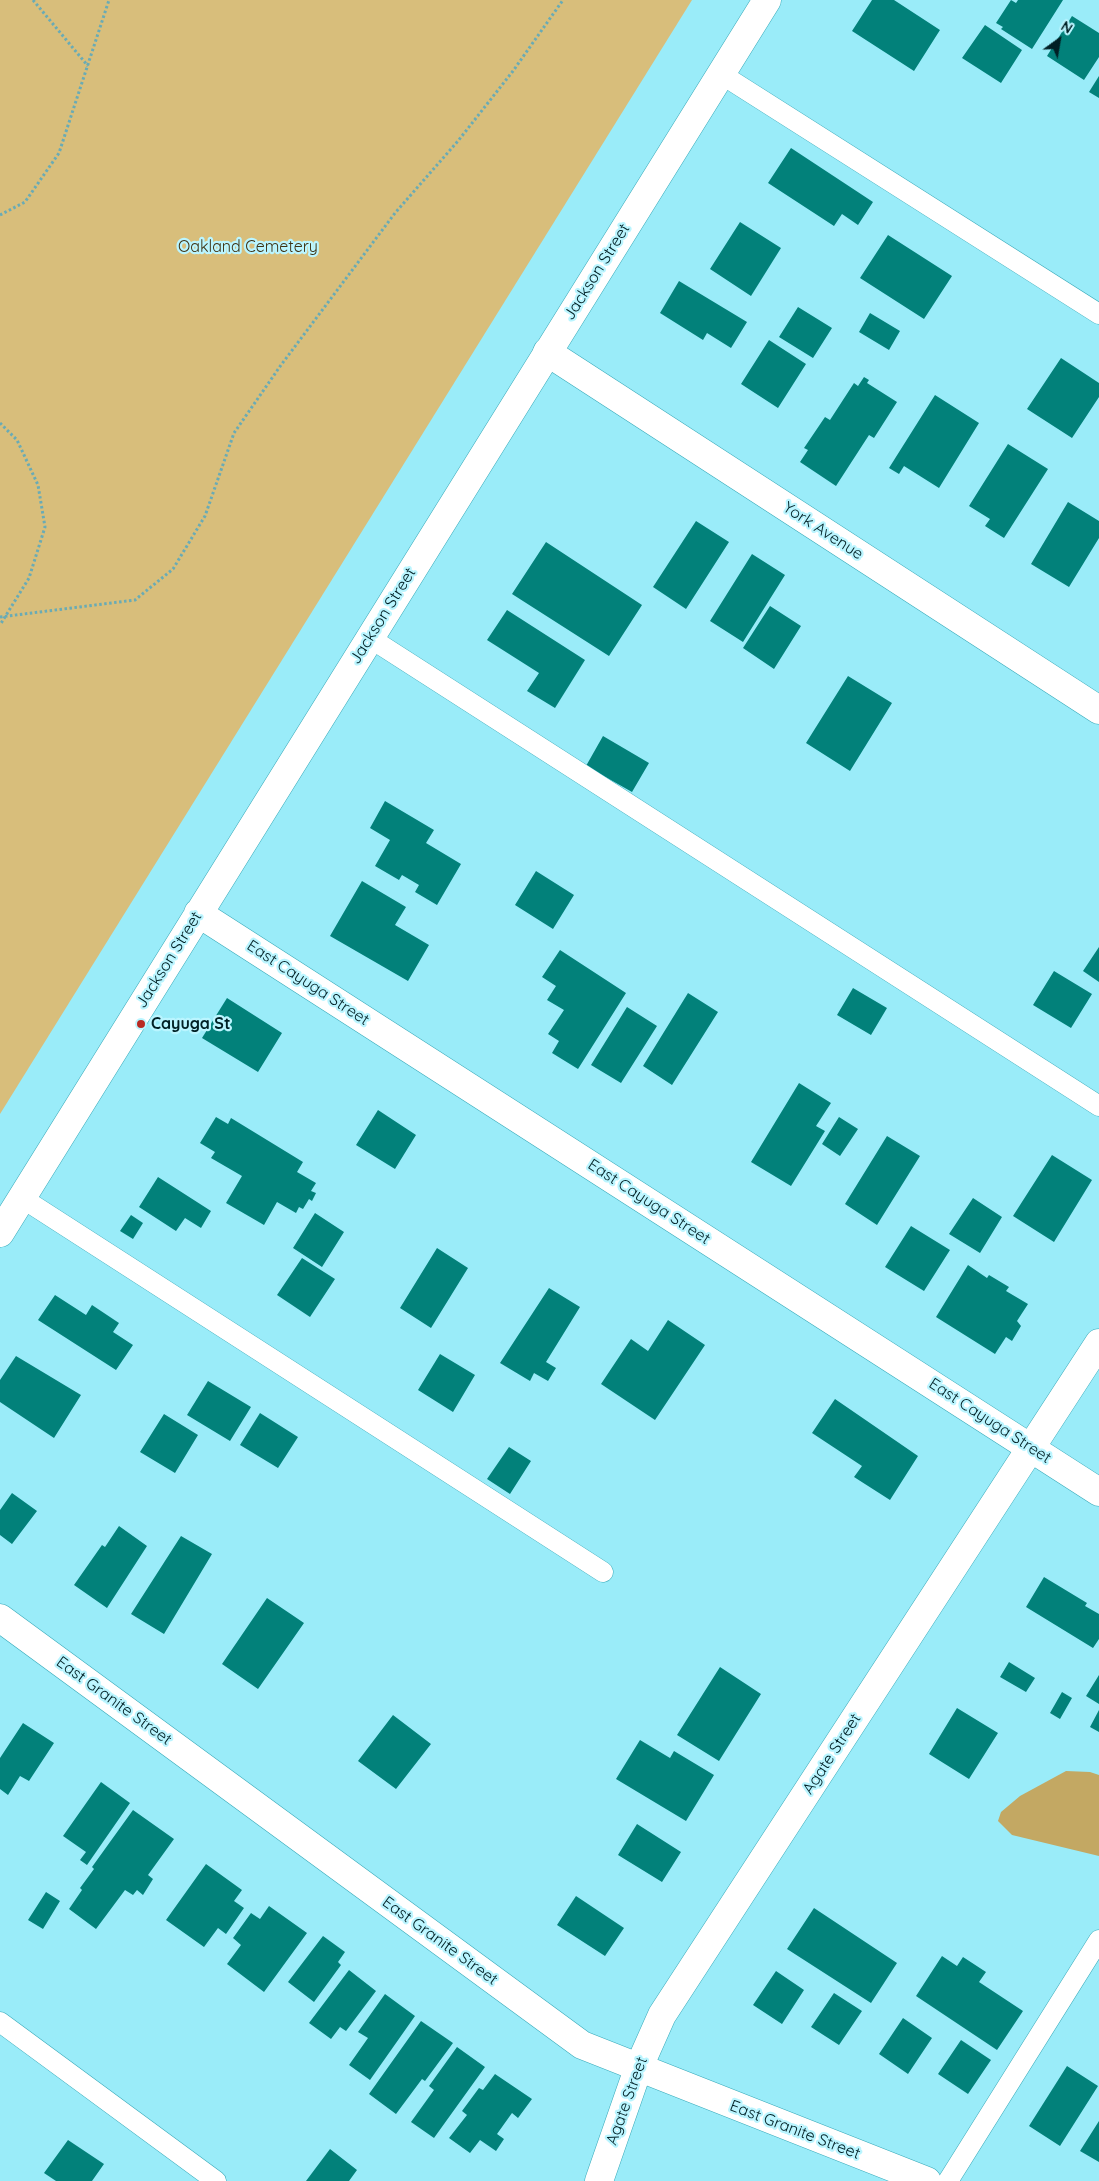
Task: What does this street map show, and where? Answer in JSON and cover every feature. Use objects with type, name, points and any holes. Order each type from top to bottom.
[{"type":"street","name":"Jackson Street","points":[[0,1232],[767,0]]},
{"type":"street","name":"York Avenue","points":[[547,352],[1099,710]]},
{"type":"street","name":"East Cayuga Street","points":[[198,913],[1099,1492]]},
{"type":"street","name":"Agate Street","points":[[599,2181],[638,2069],[662,2015],[1099,1343]]},
{"type":"street","name":"East Granite Street","points":[[0,1618],[582,2045],[638,2069],[927,2181]]},
{"type":"lane","points":[[721,74],[1099,314]]},
{"type":"lane","points":[[370,638],[1099,1106]]},
{"type":"lane","points":[[22,1198],[603,1572]]},
{"type":"lane","points":[[948,2181],[1099,1940]]},
{"type":"lane","points":[[0,2022],[204,2177]]},
{"type":"path","points":[[33,0],[88,66]]},
{"type":"path","points":[[0,215],[25,202],[59,153],[88,66],[97,30],[109,0]]},
{"type":"path","points":[[0,617],[135,600],[173,569],[205,516],[234,433],[280,365],[395,213],[458,141],[513,71],[563,0]]},
{"type":"path","points":[[0,422],[17,440],[38,485],[45,528],[29,578],[0,624]]},
{"type":"green space","name":"Oakland Cemetery","points":[[0,0],[692,0],[0,1114]]},
{"type":"shaded area","points":[[1066,1771],[1090,1772],[1099,1775],[1099,1856],[1012,1835],[998,1821],[1001,1812],[1020,1796]]},
{"type":"building","points":[[872,0],[894,0],[940,30],[914,71],[852,31]]},
{"type":"building","points":[[1011,0],[1016,3],[1018,0],[1063,0],[1032,49],[1001,29],[1003,27],[996,23]]},
{"type":"building","points":[[1072,16],[1099,33],[1099,57],[1084,80],[1047,56]]},
{"type":"building","points":[[985,25],[1022,50],[1001,83],[962,58]]},
{"type":"building","points":[[1099,76],[1099,98],[1089,92]]},
{"type":"building","points":[[791,148],[873,202],[858,225],[842,214],[834,226],[768,183]]},
{"type":"building","points":[[740,222],[781,248],[751,296],[710,269]]},
{"type":"building","points":[[888,235],[952,276],[924,319],[860,278]]},
{"type":"building","points":[[679,281],[747,322],[731,348],[707,333],[703,340],[660,313]]},
{"type":"building","points":[[798,307],[832,328],[813,358],[779,337]]},
{"type":"building","points":[[870,313],[900,331],[889,350],[859,332]]},
{"type":"building","points":[[769,340],[806,364],[778,408],[741,384]]},
{"type":"building","points":[[1061,358],[1099,383],[1099,397],[1072,438],[1027,409]]},
{"type":"building","points":[[864,377],[869,380],[867,383],[897,402],[874,438],[869,435],[836,486],[800,462],[808,450],[804,448],[825,417],[830,420],[854,383],[858,386]]},
{"type":"building","points":[[935,395],[979,423],[939,488],[904,466],[899,474],[889,468]]},
{"type":"building","points":[[1008,444],[1048,469],[1004,538],[985,526],[990,519],[969,506]]},
{"type":"building","points":[[1068,502],[1099,521],[1099,538],[1069,587],[1031,564]]},
{"type":"building","points":[[696,521],[729,542],[686,609],[653,587]]},
{"type":"building","points":[[546,542],[642,605],[609,656],[512,594]]},
{"type":"building","points":[[752,554],[785,575],[743,642],[710,621]]},
{"type":"building","points":[[770,606],[801,626],[774,669],[743,648]]},
{"type":"building","points":[[507,610],[585,660],[555,708],[527,691],[539,673],[487,640]]},
{"type":"building","points":[[848,676],[892,703],[850,771],[806,743]]},
{"type":"building","points":[[603,736],[649,763],[632,792],[586,766]]},
{"type":"building","points":[[385,801],[434,830],[426,843],[461,864],[437,905],[415,892],[419,885],[402,875],[399,880],[375,866],[390,840],[370,828]]},
{"type":"building","points":[[536,871],[574,895],[553,929],[515,905]]},
{"type":"building","points":[[362,881],[406,907],[395,925],[429,945],[408,981],[330,936]]},
{"type":"building","points":[[1099,947],[1099,982],[1083,971]]},
{"type":"building","points":[[560,950],[626,993],[578,1069],[552,1053],[559,1041],[548,1034],[564,1010],[547,1000],[556,986],[542,977]]},
{"type":"building","points":[[1054,971],[1092,994],[1071,1028],[1033,1005]]},
{"type":"building","points":[[853,988],[887,1008],[871,1035],[837,1015]]},
{"type":"building","points":[[688,993],[718,1012],[672,1085],[643,1066]]},
{"type":"building","points":[[227,998],[282,1033],[258,1072],[202,1038]]},
{"type":"building","points":[[627,1007],[657,1026],[621,1083],[591,1065]]},
{"type":"building","points":[[799,1083],[831,1103],[816,1126],[825,1131],[791,1186],[751,1162]]},
{"type":"building","points":[[378,1110],[416,1135],[395,1169],[356,1145]]},
{"type":"building","points":[[216,1117],[228,1124],[231,1118],[303,1162],[297,1172],[316,1183],[311,1191],[316,1193],[312,1201],[309,1199],[303,1209],[299,1207],[296,1213],[277,1202],[264,1225],[226,1203],[242,1176],[211,1158],[215,1152],[200,1143]]},
{"type":"building","points":[[839,1117],[858,1129],[840,1156],[822,1144]]},
{"type":"building","points":[[887,1136],[920,1156],[877,1225],[845,1204]]},
{"type":"building","points":[[1052,1155],[1092,1180],[1054,1242],[1013,1216]]},
{"type":"building","points":[[158,1177],[211,1211],[201,1228],[185,1218],[176,1231],[139,1207]]},
{"type":"building","points":[[973,1198],[1002,1217],[980,1253],[949,1234]]},
{"type":"building","points":[[315,1213],[344,1232],[322,1267],[293,1248]]},
{"type":"building","points":[[131,1215],[143,1223],[133,1239],[120,1231]]},
{"type":"building","points":[[911,1226],[950,1250],[924,1291],[885,1267]]},
{"type":"building","points":[[437,1248],[468,1268],[431,1328],[400,1308]]},
{"type":"building","points":[[302,1258],[335,1279],[310,1317],[277,1295]]},
{"type":"building","points":[[968,1265],[987,1278],[989,1275],[1009,1287],[1006,1291],[1028,1304],[1017,1321],[1021,1326],[1012,1341],[1006,1337],[995,1354],[936,1317]]},
{"type":"building","points":[[549,1288],[580,1307],[546,1362],[556,1368],[548,1381],[534,1373],[530,1381],[500,1363]]},
{"type":"building","points":[[55,1295],[86,1315],[92,1305],[119,1323],[113,1332],[133,1345],[116,1370],[38,1320]]},
{"type":"building","points":[[668,1320],[705,1345],[655,1420],[601,1384],[631,1339],[648,1351]]},
{"type":"building","points":[[440,1354],[475,1375],[453,1412],[418,1390]]},
{"type":"building","points":[[16,1356],[81,1395],[54,1438],[0,1402],[0,1380]]},
{"type":"building","points":[[208,1381],[251,1407],[230,1441],[187,1415]]},
{"type":"building","points":[[835,1399],[918,1456],[890,1500],[854,1477],[862,1466],[812,1433]]},
{"type":"building","points":[[260,1413],[298,1437],[278,1468],[240,1445]]},
{"type":"building","points":[[164,1414],[198,1435],[175,1473],[140,1452]]},
{"type":"building","points":[[509,1447],[531,1461],[510,1494],[487,1479]]},
{"type":"building","points":[[12,1493],[37,1511],[12,1544],[0,1535],[0,1510]]},
{"type":"building","points":[[119,1526],[147,1546],[107,1608],[74,1585],[102,1545],[105,1547]]},
{"type":"building","points":[[181,1536],[212,1554],[164,1634],[131,1614]]},
{"type":"building","points":[[1044,1577],[1087,1603],[1085,1606],[1099,1614],[1099,1639],[1093,1648],[1026,1607]]},
{"type":"building","points":[[267,1598],[304,1623],[258,1689],[222,1664]]},
{"type":"building","points":[[1009,1662],[1035,1678],[1026,1692],[1000,1677]]},
{"type":"building","points":[[720,1667],[761,1694],[719,1761],[677,1735]]},
{"type":"building","points":[[1099,1675],[1099,1704],[1086,1696]]},
{"type":"building","points":[[1062,1692],[1072,1698],[1060,1719],[1050,1713]]},
{"type":"building","points":[[957,1708],[998,1733],[969,1779],[929,1754]]},
{"type":"building","points":[[1099,1710],[1099,1732],[1090,1727]]},
{"type":"building","points":[[393,1715],[431,1744],[396,1789],[358,1761]]},
{"type":"building","points":[[23,1723],[54,1743],[29,1781],[20,1776],[8,1795],[0,1789],[0,1758]]},
{"type":"building","points":[[640,1740],[670,1758],[674,1751],[714,1775],[686,1821],[616,1779]]},
{"type":"building","points":[[101,1782],[130,1803],[87,1865],[80,1860],[86,1852],[63,1836]]},
{"type":"building","points":[[133,1810],[174,1839],[148,1875],[153,1879],[143,1895],[137,1890],[133,1895],[125,1890],[96,1929],[69,1909],[82,1890],[80,1888],[94,1869],[92,1867]]},
{"type":"building","points":[[637,1824],[681,1852],[662,1882],[618,1855]]},
{"type":"building","points":[[206,1864],[242,1890],[234,1901],[244,1908],[226,1934],[218,1928],[204,1947],[166,1920]]},
{"type":"building","points":[[46,1892],[60,1901],[43,1929],[28,1920]]},
{"type":"building","points":[[576,1896],[624,1928],[605,1956],[557,1925]]},
{"type":"building","points":[[269,1906],[307,1933],[264,1992],[227,1964],[241,1945],[233,1938],[251,1913],[260,1919]]},
{"type":"building","points":[[814,1908],[897,1963],[871,2003],[787,1949]]},
{"type":"building","points":[[323,1936],[345,1952],[338,1962],[341,1965],[314,2002],[288,1982]]},
{"type":"building","points":[[942,1956],[957,1966],[963,1957],[986,1972],[979,1982],[1023,2011],[997,2050],[916,1996]]},
{"type":"building","points":[[349,1970],[376,1991],[346,2031],[340,2027],[331,2039],[309,2023]]},
{"type":"building","points":[[776,1971],[804,1990],[782,2024],[753,2005]]},
{"type":"building","points":[[834,1993],[862,2011],[839,2045],[811,2027]]},
{"type":"building","points":[[385,1994],[415,2016],[370,2080],[349,2065],[368,2038],[358,2032]]},
{"type":"building","points":[[903,2018],[932,2038],[908,2074],[879,2054]]},
{"type":"building","points":[[421,2021],[453,2043],[425,2081],[422,2079],[396,2114],[369,2094]]},
{"type":"building","points":[[961,2040],[991,2060],[968,2094],[938,2074]]},
{"type":"building","points":[[457,2047],[485,2067],[434,2138],[411,2122],[434,2090],[429,2086]]},
{"type":"building","points":[[1067,2066],[1098,2086],[1060,2146],[1029,2126]]},
{"type":"building","points":[[495,2074],[532,2099],[518,2118],[512,2113],[497,2134],[504,2139],[496,2151],[480,2140],[470,2153],[449,2138],[467,2115],[462,2111],[479,2088],[483,2090]]},
{"type":"building","points":[[1099,2121],[1099,2162],[1080,2151]]},
{"type":"building","points":[[68,2140],[104,2164],[92,2181],[56,2181],[44,2173]]},
{"type":"building","points":[[330,2149],[357,2170],[349,2181],[306,2181]]},
{"type":"place","name":"Cayuga St","points":[[141,1024]]}]
